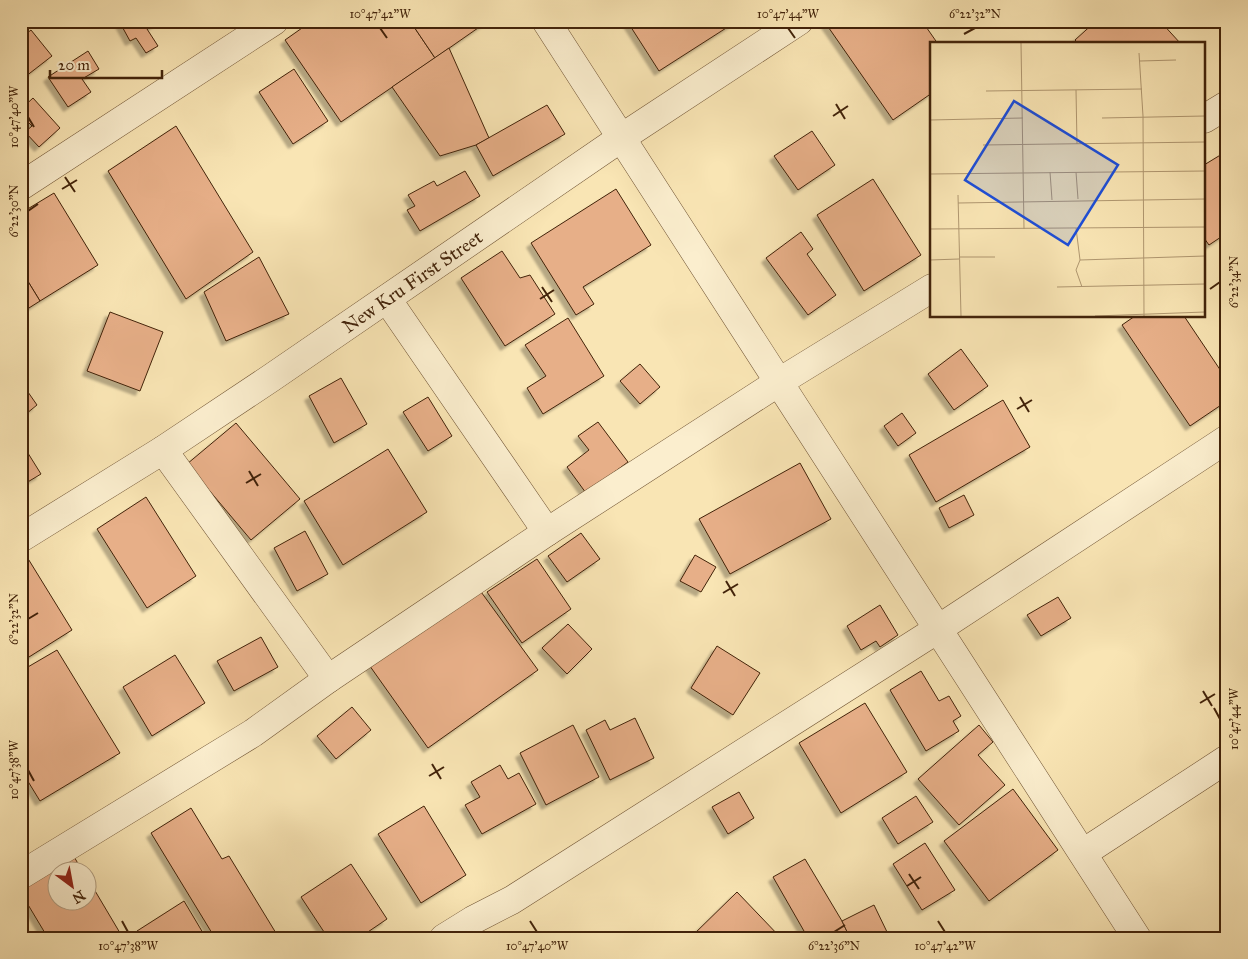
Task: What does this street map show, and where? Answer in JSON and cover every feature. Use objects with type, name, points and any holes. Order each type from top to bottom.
[{"type":"street","points":[[22,183],[274,21]]},
{"type":"street","points":[[546,21],[1137,938]]},
{"type":"street","name":"New Kru First Street","points":[[21,538],[163,450],[272,378],[621,138],[799,21]]},
{"type":"street","points":[[1206,118],[1227,105]]},
{"type":"street","points":[[21,875],[253,733],[328,679],[547,532],[779,382],[930,289]]},
{"type":"street","points":[[386,299],[547,532]]},
{"type":"street","points":[[444,938],[478,929],[512,900],[938,629],[1227,439]]},
{"type":"street","points":[[163,450],[328,679]]},
{"type":"street","points":[[1083,853],[1227,758]]},
{"type":"building","points":[[119,21],[160,21],[147,29],[158,46],[146,53],[136,38],[130,41]]},
{"type":"building","points":[[312,21],[410,21],[435,58],[341,122],[285,40]]},
{"type":"building","points":[[410,21],[488,21],[435,58]]},
{"type":"building","points":[[627,21],[733,21],[734,23],[659,71]]},
{"type":"building","points":[[824,21],[922,21],[937,42],[930,42],[930,94],[893,120]]},
{"type":"building","points":[[1096,21],[1160,21],[1179,42],[1077,42],[1075,40]]},
{"type":"building","points":[[31,30],[52,56],[21,80],[21,38]]},
{"type":"building","points":[[449,48],[489,138],[476,145],[440,156],[392,87]]},
{"type":"building","points":[[88,51],[99,69],[82,79],[91,92],[68,107],[48,77]]},
{"type":"building","points":[[294,69],[328,121],[293,144],[259,92]]},
{"type":"building","points":[[33,98],[60,128],[39,147],[25,132],[32,126],[21,115],[21,109]]},
{"type":"building","points":[[547,105],[565,134],[493,176],[476,145]]},
{"type":"building","points":[[176,126],[253,252],[186,299],[108,171]]},
{"type":"building","points":[[812,131],[835,165],[798,190],[774,156]]},
{"type":"building","points":[[1227,151],[1227,233],[1209,245],[1206,241],[1206,164]]},
{"type":"building","points":[[465,171],[480,196],[420,231],[407,210],[415,206],[408,195],[434,181],[437,186]]},
{"type":"building","points":[[873,179],[921,255],[864,291],[817,215]]},
{"type":"building","points":[[616,189],[651,245],[583,287],[594,304],[576,315],[531,243]]},
{"type":"building","points":[[54,193],[98,265],[40,301],[21,270],[21,213]]},
{"type":"building","points":[[801,232],[813,249],[807,254],[836,295],[808,315],[766,258]]},
{"type":"building","points":[[502,251],[520,278],[530,275],[555,314],[505,346],[461,278]]},
{"type":"building","points":[[259,257],[289,314],[226,341],[204,292]]},
{"type":"building","points":[[21,270],[40,301],[21,313]]},
{"type":"building","points":[[110,312],[163,332],[140,391],[87,371]]},
{"type":"building","points":[[568,318],[604,376],[543,414],[527,388],[546,376],[525,345]]},
{"type":"building","points":[[1132,318],[1185,318],[1227,380],[1227,401],[1190,426],[1122,325]]},
{"type":"building","points":[[961,349],[988,386],[954,410],[928,374]]},
{"type":"building","points":[[640,364],[660,387],[640,404],[620,381]]},
{"type":"building","points":[[341,378],[367,424],[334,443],[309,396]]},
{"type":"building","points":[[21,382],[37,405],[21,418]]},
{"type":"building","points":[[428,397],[452,436],[428,451],[403,412]]},
{"type":"building","points":[[1003,400],[1030,447],[936,502],[909,455]]},
{"type":"building","points":[[902,413],[916,433],[898,446],[884,426]]},
{"type":"building","points":[[598,422],[628,462],[586,493],[567,467],[589,450],[578,436]]},
{"type":"building","points":[[236,423],[300,499],[251,540],[187,464]]},
{"type":"building","points":[[21,442],[41,474],[21,486]]},
{"type":"building","points":[[388,449],[427,512],[343,565],[304,501]]},
{"type":"building","points":[[800,463],[831,519],[730,574],[699,519]]},
{"type":"building","points":[[964,495],[974,515],[949,528],[939,508]]},
{"type":"building","points":[[146,497],[196,576],[147,608],[97,529]]},
{"type":"building","points":[[305,531],[328,574],[297,591],[274,548]]},
{"type":"building","points":[[581,533],[600,559],[567,582],[548,556]]},
{"type":"building","points":[[695,555],[716,567],[701,592],[680,581]]},
{"type":"building","points":[[27,557],[72,630],[21,662],[21,560]]},
{"type":"building","points":[[537,559],[571,609],[522,643],[487,592]]},
{"type":"building","points":[[476,585],[538,670],[428,748],[367,662]]},
{"type":"building","points":[[1058,597],[1071,618],[1041,636],[1027,615]]},
{"type":"building","points":[[880,605],[898,635],[880,647],[876,641],[861,650],[847,626]]},
{"type":"building","points":[[568,624],[592,649],[567,674],[542,648]]},
{"type":"building","points":[[261,637],[278,667],[234,691],[217,661]]},
{"type":"building","points":[[717,646],[760,673],[733,715],[691,688]]},
{"type":"building","points":[[57,650],[120,753],[40,801],[21,770],[21,671]]},
{"type":"building","points":[[175,655],[205,703],[152,736],[123,687]]},
{"type":"building","points":[[921,671],[939,701],[949,696],[961,716],[953,721],[959,731],[926,751],[890,690]]},
{"type":"building","points":[[865,703],[907,772],[841,813],[799,743]]},
{"type":"building","points":[[352,707],[371,730],[336,759],[317,736]]},
{"type":"building","points":[[635,718],[654,758],[610,780],[586,730],[605,720],[610,730]]},
{"type":"building","points":[[573,725],[599,777],[546,805],[520,753]]},
{"type":"building","points":[[979,725],[993,742],[978,755],[1005,785],[959,825],[918,779]]},
{"type":"building","points":[[500,765],[508,779],[519,773],[536,804],[482,834],[465,805],[480,797],[471,782]]},
{"type":"building","points":[[1013,789],[1058,850],[989,901],[944,841]]},
{"type":"building","points":[[739,792],[754,818],[728,834],[712,807]]},
{"type":"building","points":[[916,796],[933,822],[898,844],[882,818]]},
{"type":"building","points":[[424,806],[466,875],[421,903],[378,834]]},
{"type":"building","points":[[191,808],[222,859],[229,856],[279,938],[215,938],[151,833]]},
{"type":"building","points":[[925,843],[955,890],[922,910],[893,864]]},
{"type":"building","points":[[73,855],[77,862],[62,862]]},
{"type":"building","points":[[805,859],[850,938],[808,938],[773,877]]},
{"type":"building","points":[[351,864],[387,919],[359,938],[328,938],[301,897]]},
{"type":"building","points":[[48,870],[48,912],[98,912],[98,896],[123,938],[48,938],[21,893],[21,887]]},
{"type":"building","points":[[737,892],[781,938],[690,938]]},
{"type":"building","points":[[184,901],[206,938],[141,938],[137,931]]},
{"type":"building","points":[[874,905],[888,934],[881,938],[850,938],[842,921]]}]
